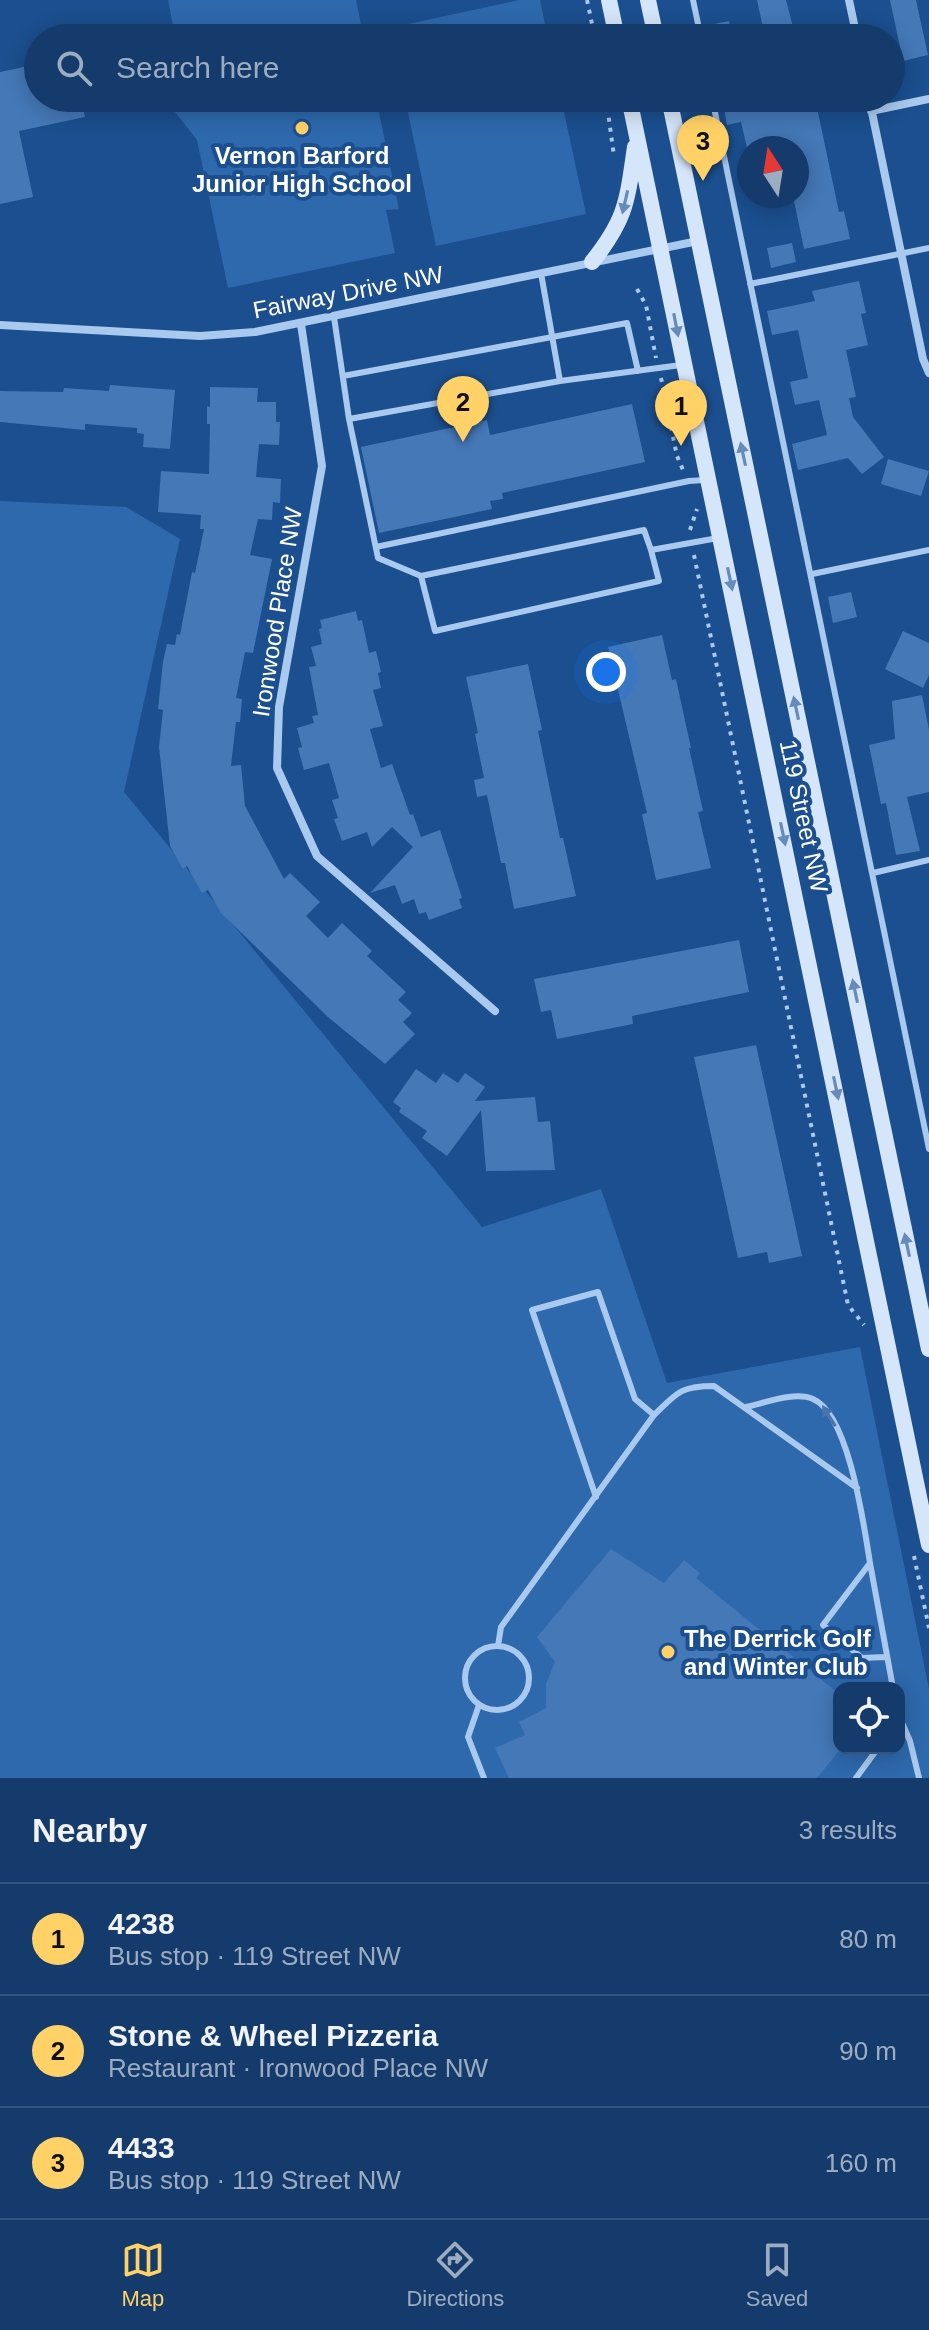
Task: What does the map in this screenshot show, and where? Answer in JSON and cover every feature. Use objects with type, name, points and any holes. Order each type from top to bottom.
[{"type":"main road","points":[[609,0],[614,24]]},
{"type":"main road","points":[[648,0],[653,24]]},
{"type":"main road","name":"119 Street NW","points":[[632,112],[929,1545]]},
{"type":"main road","name":"119 Street NW","points":[[672,112],[929,1349]]},
{"type":"main road","points":[[592,262],[620,222],[627,200],[637,133]]},
{"type":"street","points":[[849,0],[854,24]]},
{"type":"street","points":[[905,104],[929,99]]},
{"type":"street","points":[[871,112],[923,359],[929,373]]},
{"type":"street","name":"Fairway Drive NW","points":[[0,325],[200,336],[255,332],[698,241]]},
{"type":"street","name":"Ironwood Place NW","points":[[301,324],[322,466],[279,707],[277,768],[317,856],[495,1011]]},
{"type":"lane","points":[[693,0],[698,24]]},
{"type":"lane","points":[[715,112],[929,1149]]},
{"type":"lane","points":[[750,284],[929,248]]},
{"type":"lane","points":[[541,273],[560,381]]},
{"type":"lane","points":[[334,317],[349,419],[378,558],[421,576],[644,530],[659,581],[435,631],[421,576]]},
{"type":"lane","points":[[343,376],[627,323],[638,371]]},
{"type":"lane","points":[[349,419],[560,381],[684,364]]},
{"type":"lane","points":[[376,547],[689,481],[709,480]]},
{"type":"lane","points":[[651,550],[721,537]]},
{"type":"lane","points":[[812,574],[929,550]]},
{"type":"lane","points":[[873,873],[929,860]]},
{"type":"lane","points":[[596,1497],[532,1310],[598,1292],[635,1399],[654,1415]]},
{"type":"lane","points":[[498,1646],[501,1627],[654,1415],[677,1393],[691,1386],[714,1386],[857,1488]]},
{"type":"lane","points":[[746,1407],[786,1398],[811,1397],[826,1407],[839,1434],[857,1488],[891,1682]]},
{"type":"lane","points":[[870,1563],[823,1625],[862,1658],[885,1657]]},
{"type":"lane","points":[[498,1646],[508,1648],[525,1662],[529,1682],[519,1701],[510,1707],[489,1709],[479,1705],[466,1689],[466,1668],[478,1651],[498,1646]]},
{"type":"lane","points":[[479,1705],[468,1737],[484,1778]]},
{"type":"lane","points":[[905,1730],[919,1778]]},
{"type":"lane","points":[[856,1778],[874,1754]]},
{"type":"path","points":[[587,0],[592,24]]},
{"type":"path","points":[[608,112],[616,170]]},
{"type":"path","points":[[637,289],[646,305],[677,456],[689,481],[697,509],[689,531],[848,1305],[866,1328]]},
{"type":"path","points":[[914,1556],[929,1628]]},
{"type":"shaded area","points":[[168,0],[356,0],[361,24],[173,24]]},
{"type":"shaded area","points":[[519,0],[540,0],[545,24],[408,24]]},
{"type":"shaded area","points":[[175,112],[379,112],[399,209],[386,210],[395,253],[228,288],[197,140]]},
{"type":"shaded area","points":[[408,112],[564,112],[586,214],[436,246]]},
{"type":"shaded area","points":[[0,501],[126,507],[180,539],[124,792],[482,1227],[601,1189],[667,1383],[860,1347],[929,1689],[929,1778],[0,1778]]},
{"type":"building","points":[[757,0],[786,0],[792,24],[762,24]]},
{"type":"building","points":[[890,0],[916,0],[928,55],[905,61],[905,24],[895,24]]},
{"type":"building","points":[[24,67],[24,112],[84,112],[85,117],[19,131],[33,197],[0,204],[0,72]]},
{"type":"building","points":[[725,112],[818,112],[839,212],[844,211],[850,239],[804,249],[795,208],[809,208],[809,136],[744,136],[741,122],[727,125]]},
{"type":"building","points":[[792,243],[796,262],[771,268],[767,248]]},
{"type":"building","points":[[859,281],[866,313],[861,314],[868,345],[846,350],[856,397],[849,398],[853,417],[884,457],[862,474],[848,458],[798,470],[792,444],[827,435],[819,400],[795,405],[790,382],[808,378],[798,330],[772,335],[767,311],[815,301],[812,291]]},
{"type":"building","points":[[110,385],[175,390],[170,449],[143,447],[144,434],[137,433],[137,428],[85,424],[85,430],[0,422],[0,391],[63,392],[64,388],[109,391]]},
{"type":"building","points":[[210,387],[258,388],[257,402],[276,402],[276,422],[280,422],[279,445],[259,444],[256,477],[281,479],[280,503],[273,502],[272,520],[258,519],[250,555],[272,559],[253,653],[245,652],[236,698],[242,699],[240,722],[236,722],[231,766],[241,765],[245,806],[284,879],[290,873],[320,902],[306,916],[328,938],[342,923],[372,951],[367,956],[406,992],[398,1000],[412,1013],[403,1022],[415,1034],[385,1064],[328,1017],[221,913],[208,890],[202,893],[187,866],[183,869],[170,846],[159,747],[163,710],[158,709],[163,662],[167,644],[175,645],[177,634],[180,635],[204,529],[200,529],[201,515],[158,512],[161,471],[209,474],[210,424],[207,424],[207,406],[210,407]]},
{"type":"building","points":[[632,404],[645,462],[502,493],[503,499],[490,501],[492,509],[379,533],[361,447],[487,420],[490,435]]},
{"type":"building","points":[[888,459],[929,471],[921,496],[881,484]]},
{"type":"building","points":[[851,592],[857,617],[833,623],[828,597]]},
{"type":"building","points":[[356,611],[358,621],[362,620],[369,653],[376,651],[381,672],[378,673],[381,688],[373,690],[383,726],[370,729],[381,768],[392,764],[421,837],[440,830],[462,898],[459,899],[462,908],[429,920],[426,912],[419,914],[414,899],[402,904],[395,885],[370,893],[413,847],[392,827],[372,847],[367,832],[342,841],[334,819],[338,818],[332,800],[339,798],[329,763],[304,770],[298,748],[302,747],[297,728],[314,723],[312,716],[318,715],[309,667],[316,666],[311,647],[322,644],[320,620]]},
{"type":"building","points":[[903,631],[929,643],[929,675],[923,688],[885,669]]},
{"type":"building","points":[[662,635],[672,680],[676,679],[691,748],[703,811],[698,812],[711,868],[656,880],[642,814],[647,813],[608,647]]},
{"type":"building","points":[[528,664],[560,838],[563,838],[576,896],[514,909],[487,795],[477,797],[474,780],[484,778],[466,677]]},
{"type":"building","points":[[922,695],[929,730],[929,792],[907,797],[920,851],[896,855],[886,803],[881,804],[869,745],[895,739],[892,701]]},
{"type":"building","points":[[739,940],[749,992],[632,1016],[633,1024],[557,1039],[551,1010],[541,1012],[534,979]]},
{"type":"building","points":[[756,1045],[802,1256],[769,1263],[767,1252],[738,1258],[694,1057]]},
{"type":"building","points":[[416,1069],[436,1083],[443,1073],[458,1083],[465,1073],[485,1087],[475,1101],[535,1097],[538,1122],[550,1121],[555,1170],[486,1171],[481,1110],[447,1156],[422,1138],[427,1131],[399,1112],[401,1108],[393,1102]]},
{"type":"building","name":"The Derrick Golf and Winter Club","points":[[611,1549],[664,1583],[684,1560],[700,1573],[696,1578],[833,1689],[833,1754],[837,1754],[817,1778],[509,1778],[495,1748],[525,1735],[519,1722],[546,1708],[546,1684],[555,1662],[537,1637]]},
{"type":"place","name":"Vernon Barford Junior High School","points":[[302,128]]},
{"type":"place","name":"4433","points":[[703,181]]},
{"type":"place","name":"Stone & Wheel Pizzeria","points":[[463,442]]},
{"type":"place","name":"4238","points":[[681,446]]},
{"type":"place","name":"The Derrick Golf and Winter Club","points":[[668,1652]]}]
